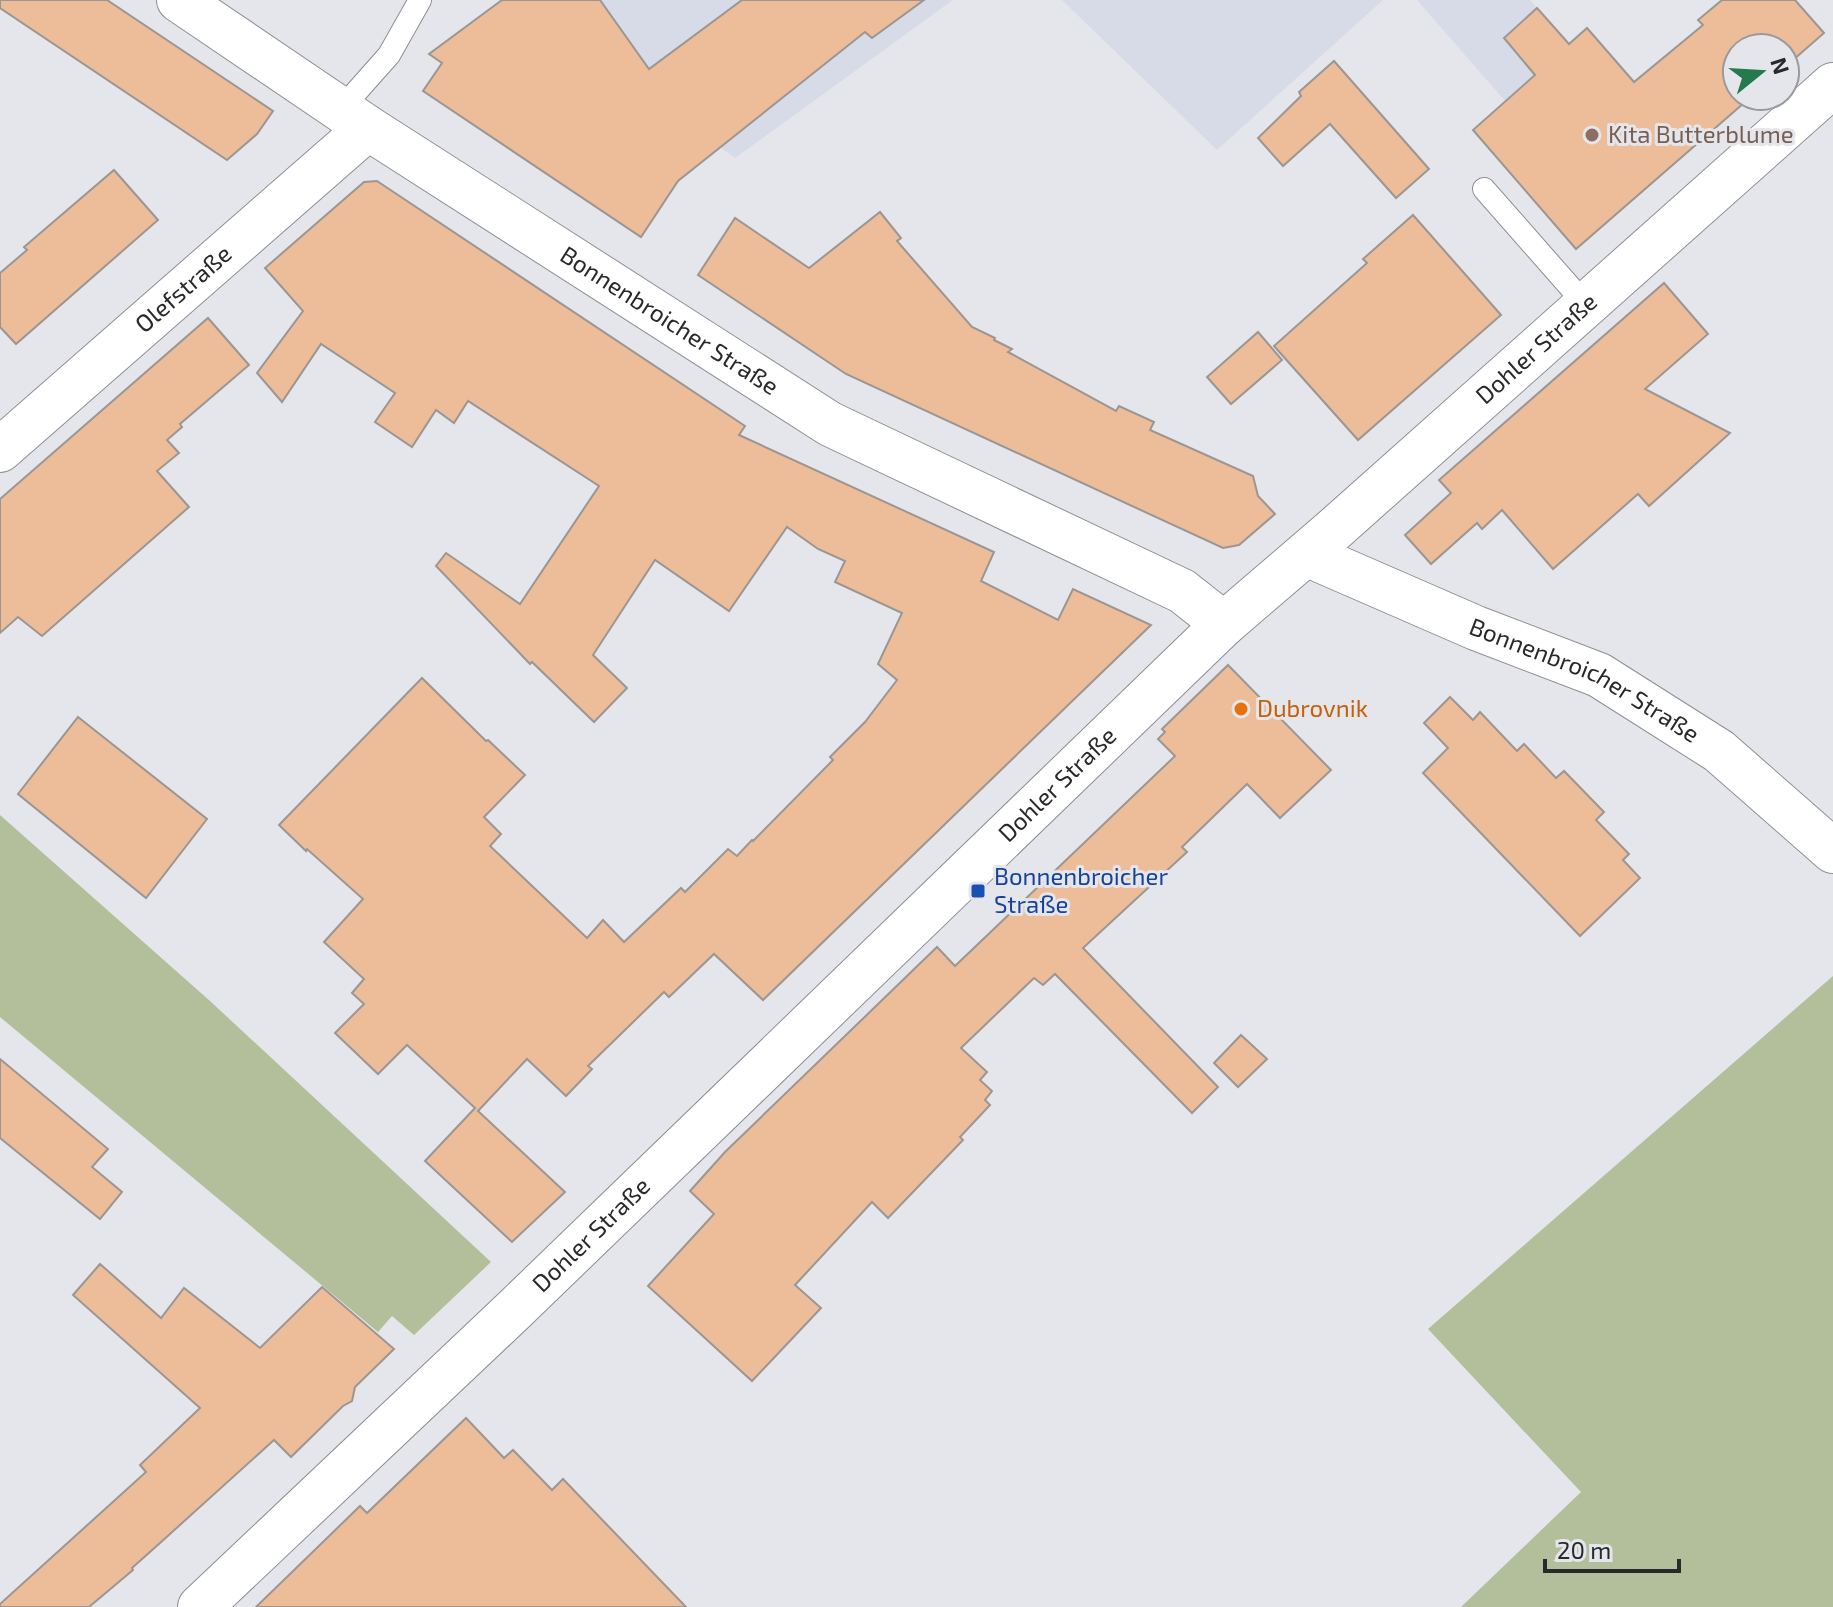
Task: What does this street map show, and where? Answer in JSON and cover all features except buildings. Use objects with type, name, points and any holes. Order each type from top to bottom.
[{"type":"street","name":"Bonnenbroicher Straße","points":[[179,0],[354,118],[830,424],[1182,591],[1224,624]]},
{"type":"street","name":"Dohler Straße","points":[[200,1607],[513,1311],[1224,624],[1833,85]]},
{"type":"street","name":"Olefstraße","points":[[0,450],[354,118]]},
{"type":"street","name":"Bonnenbroicher Straße","points":[[1306,554],[1476,628],[1599,675],[1719,751],[1833,851]]},
{"type":"lane","points":[[354,118],[420,0]]},
{"type":"lane","points":[[1484,189],[1586,305]]},
{"type":"shaded area","points":[[517,0],[953,0],[735,158]]},
{"type":"shaded area","points":[[1062,0],[1383,0],[1217,150]]},
{"type":"shaded area","name":"Kita Butterblume","points":[[1417,0],[1530,0],[1674,164],[1609,220]]},
{"type":"green space","points":[[0,815],[210,1001],[491,1262],[414,1335],[392,1316],[378,1332],[0,1017]]},
{"type":"green space","points":[[1833,976],[1833,1607],[1461,1607],[1581,1492],[1428,1329]]},
{"type":"place","name":"Kita Butterblume","points":[[1592,135]]},
{"type":"place","name":"Dubrovnik","points":[[1241,709]]},
{"type":"place","name":"Bonnenbroicher Straße","points":[[978,891]]}]
